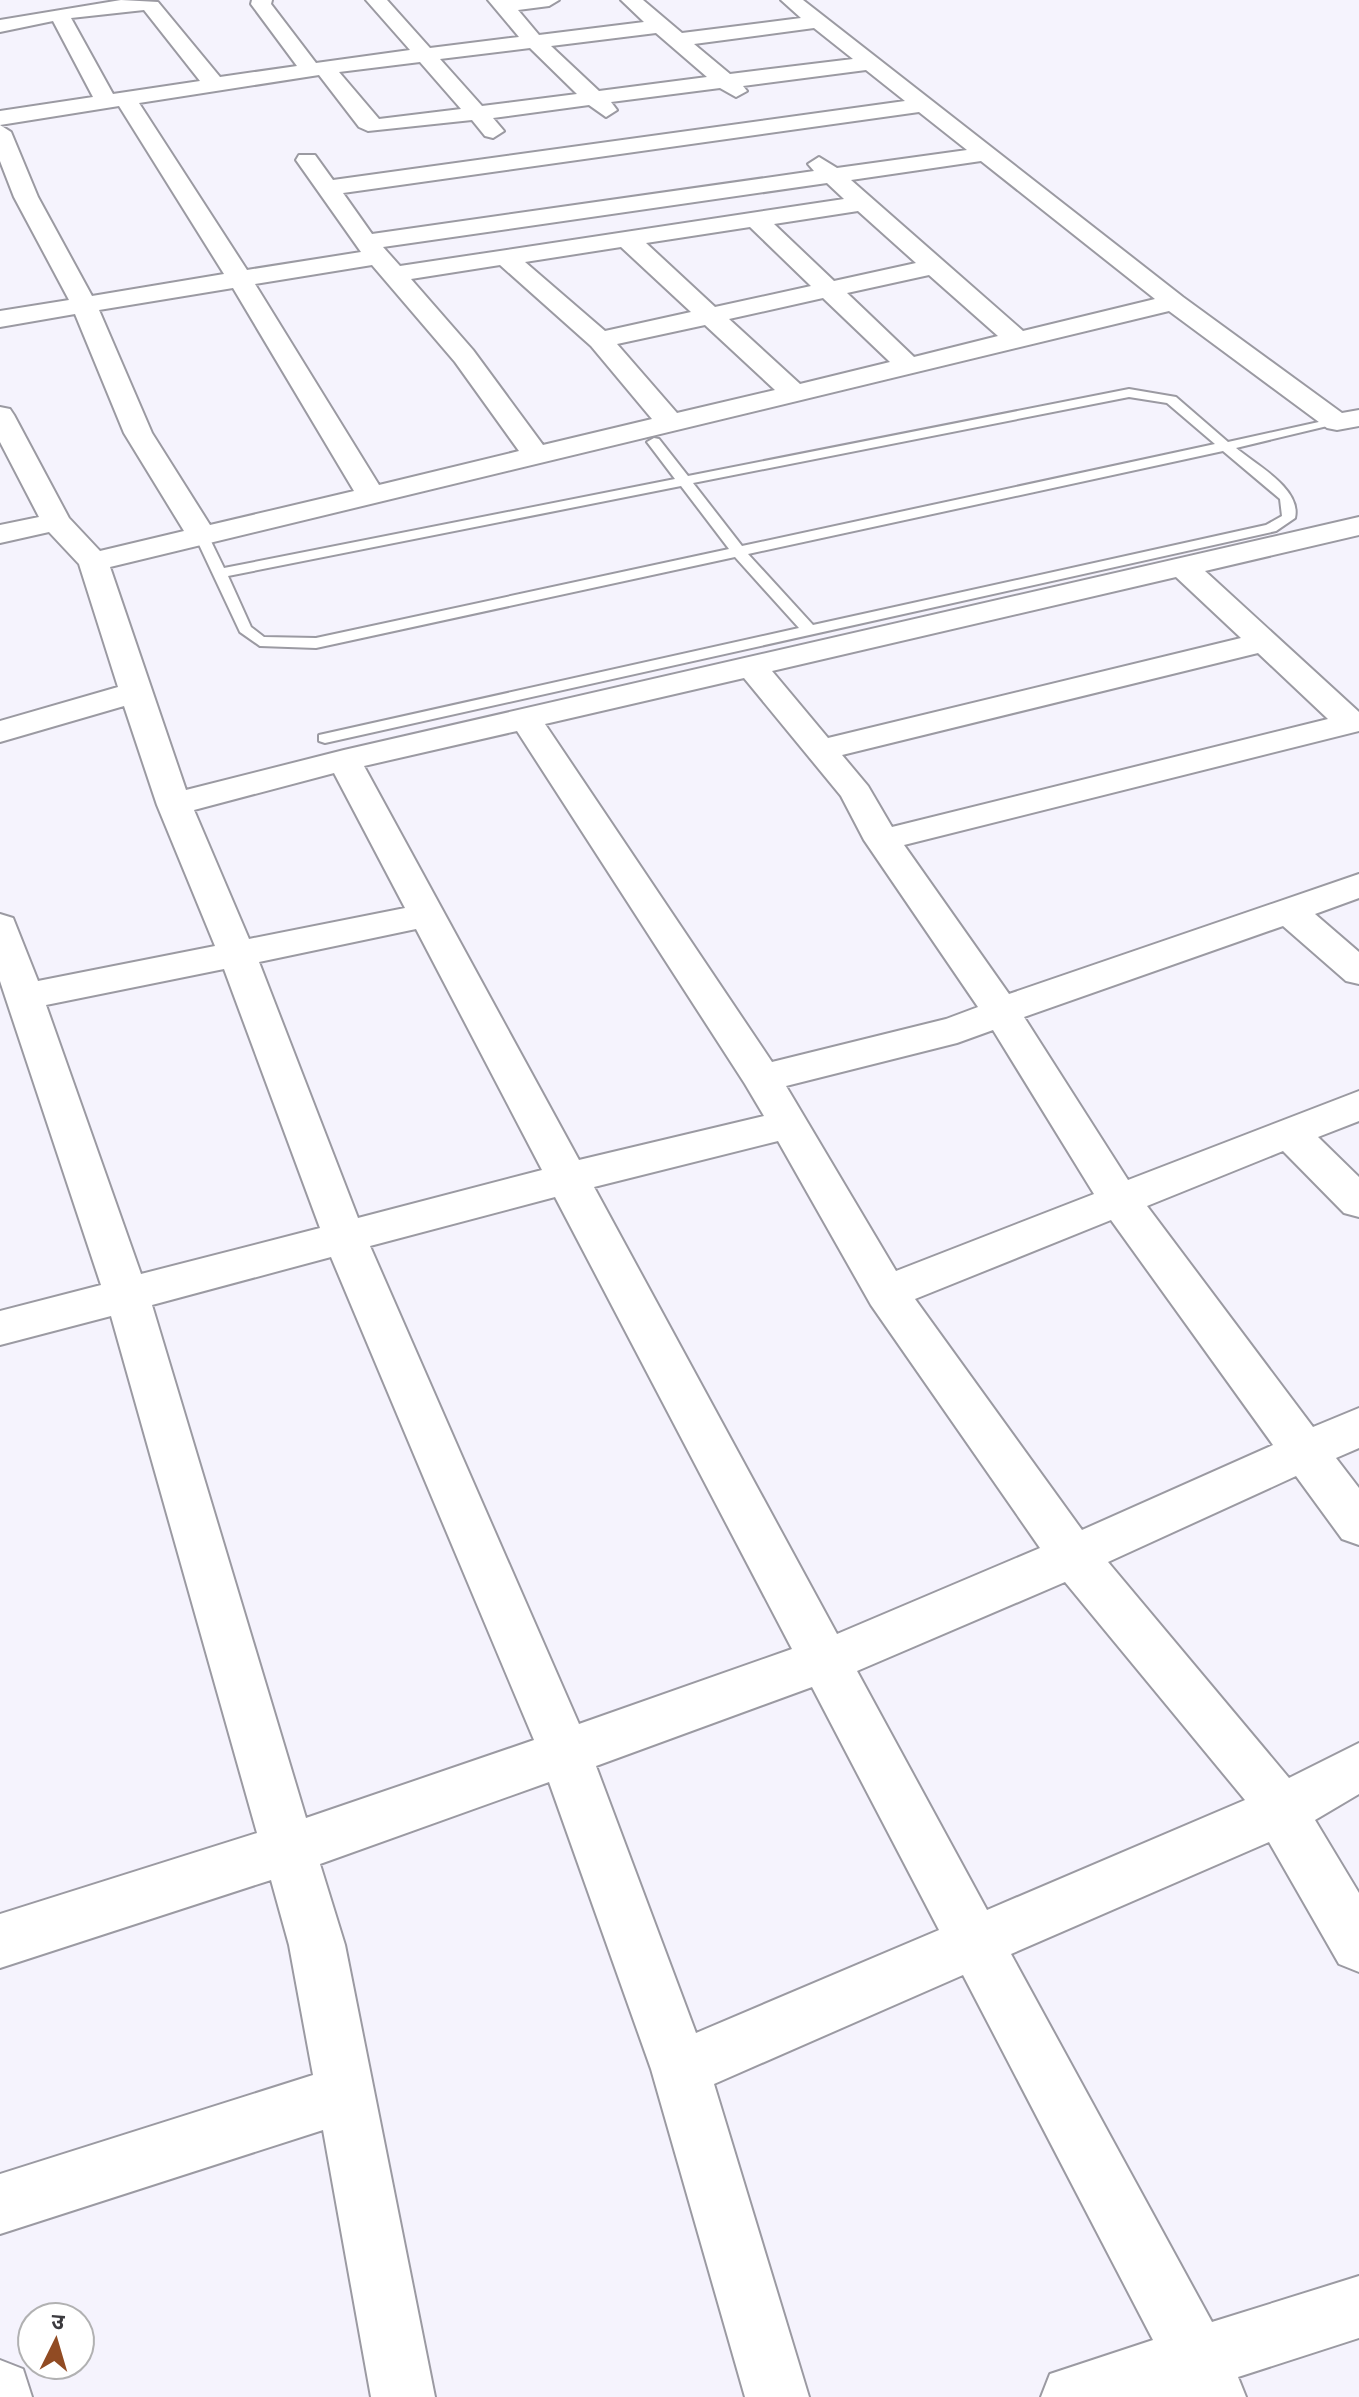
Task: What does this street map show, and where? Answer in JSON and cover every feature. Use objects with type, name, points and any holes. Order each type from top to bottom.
[{"type":"street","points":[[29,0],[50,16],[115,98],[238,279],[371,495]]},
{"type":"street","points":[[262,0],[261,4],[317,68],[367,122],[376,126],[869,63]]},
{"type":"street","points":[[376,0],[479,114],[558,214]]},
{"type":"street","points":[[500,3],[549,0]]},
{"type":"street","points":[[791,0],[1174,302],[1348,420],[1359,441]]},
{"type":"street","points":[[639,1],[669,33],[1019,341]]},
{"type":"street","points":[[0,26],[122,2],[151,6],[213,83]]},
{"type":"street","points":[[500,3],[533,40],[692,195]]},
{"type":"street","points":[[0,118],[213,83],[533,40],[817,22]]},
{"type":"street","points":[[327,188],[922,105]]},
{"type":"street","points":[[0,132],[26,197],[84,305],[138,433],[202,536]]},
{"type":"street","points":[[0,319],[380,258],[558,214],[983,154]]},
{"type":"street","points":[[307,160],[380,258],[464,356],[537,456]]},
{"type":"street","points":[[380,258],[506,258],[864,203]]},
{"type":"street","points":[[756,220],[911,368]]},
{"type":"street","points":[[628,240],[796,395]]},
{"type":"street","points":[[506,258],[600,340],[663,433]]},
{"type":"street","points":[[600,340],[935,266]]},
{"type":"street","points":[[93,562],[537,456],[663,433],[796,395],[1174,302]]},
{"type":"street","points":[[0,415],[56,522],[93,562],[174,805],[237,954],[345,1238],[565,1753],[680,2069],[777,2397]]},
{"type":"street","points":[[0,534],[56,522]]},
{"type":"street","points":[[174,805],[242,784],[334,749],[525,718],[1344,530],[1359,558]]},
{"type":"street","points":[[882,840],[1352,723],[1183,567]]},
{"type":"street","points":[[821,750],[1264,642]]},
{"type":"street","points":[[751,666],[856,793],[882,840],[1001,1012],[1119,1200],[1359,1525]]},
{"type":"street","points":[[0,732],[135,692]]},
{"type":"street","points":[[525,718],[762,1078],[886,1293],[1073,1556],[1264,1784],[1359,1945]]},
{"type":"street","points":[[334,749],[429,915],[1205,2378]]},
{"type":"street","points":[[762,1078],[957,1030],[1359,885]]},
{"type":"street","points":[[1289,911],[1359,972]]},
{"type":"street","points":[[24,997],[429,915]]},
{"type":"street","points":[[0,926],[127,1296],[317,1945],[403,2397]]},
{"type":"street","points":[[886,1293],[1359,1105]]},
{"type":"street","points":[[0,1328],[569,1178],[789,1124]]},
{"type":"street","points":[[1289,1133],[1359,1202]]},
{"type":"street","points":[[0,1941],[289,1849],[823,1661],[1073,1556],[1359,1427]]},
{"type":"street","points":[[680,2069],[1280,1811],[1359,1767]]},
{"type":"street","points":[[0,2204],[345,2094]]},
{"type":"street","points":[[1073,2397],[1205,2378],[1359,2307]]},
{"type":"lane","points":[[219,573],[1129,393],[1171,400],[1286,497],[1290,510],[1288,518],[1271,528],[808,629],[334,749]]},
{"type":"lane","points":[[202,536],[245,629],[260,641],[316,643],[1348,420]]},
{"type":"lane","points":[[663,433],[682,479],[739,552],[808,629]]}]
